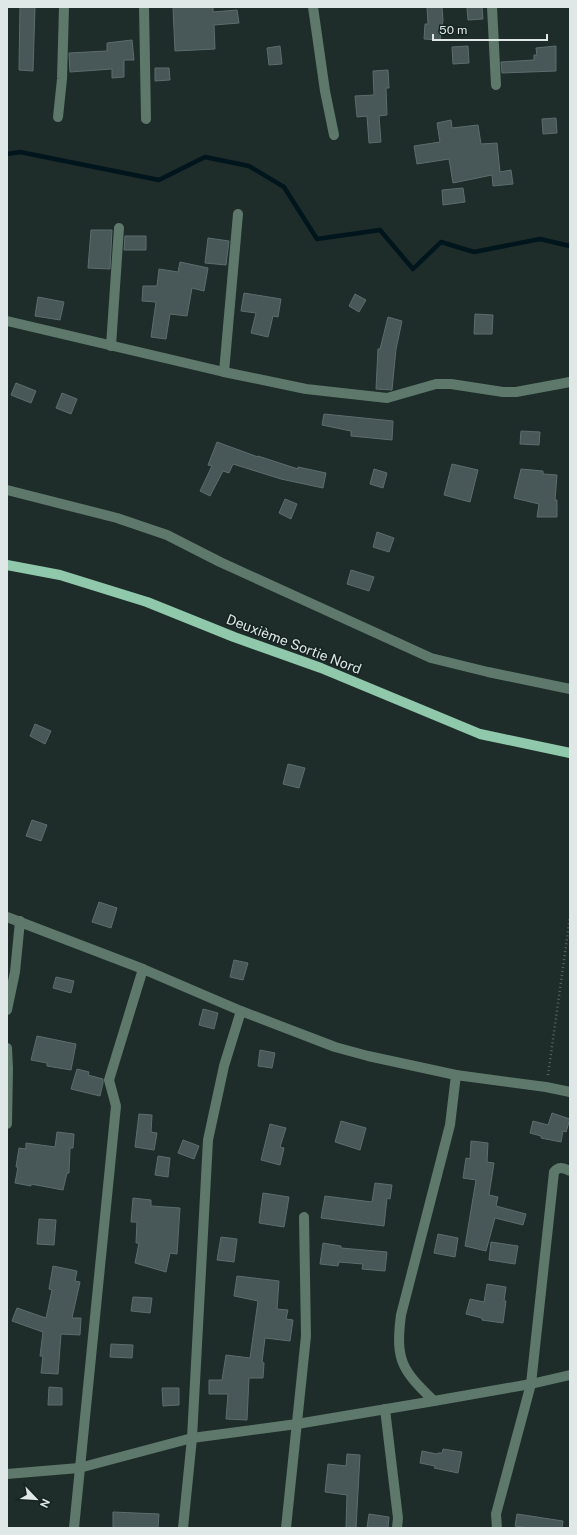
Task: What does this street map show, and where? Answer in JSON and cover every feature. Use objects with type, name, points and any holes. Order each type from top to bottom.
[{"type":"main road","name":"Deuxième Sortie Nord","points":[[7,564],[60,575],[147,602],[234,637],[321,668],[480,734],[570,754]]},
{"type":"street","points":[[58,117],[62,78],[64,7]]},
{"type":"street","points":[[144,7],[146,119]]},
{"type":"street","points":[[313,7],[325,91],[334,135]]},
{"type":"street","points":[[492,7],[496,85]]},
{"type":"street","points":[[224,372],[238,214]]},
{"type":"street","points":[[111,346],[119,228]]},
{"type":"street","points":[[7,321],[224,372],[306,389],[387,398],[436,384],[451,384],[503,392],[516,392],[570,382]]},
{"type":"street","points":[[7,490],[118,518],[167,535],[220,562],[432,658],[488,672],[570,689]]},
{"type":"street","points":[[7,917],[142,969],[241,1011],[335,1047],[368,1056],[456,1075],[546,1087],[570,1092]]},
{"type":"street","points":[[7,1010],[15,972],[20,921]]},
{"type":"street","points":[[74,1528],[116,1106],[109,1080],[142,969]]},
{"type":"street","points":[[183,1528],[192,1438],[208,1140],[224,1066],[241,1011]]},
{"type":"street","points":[[7,1048],[7,1124]]},
{"type":"street","points":[[434,1401],[414,1381],[405,1369],[401,1358],[398,1338],[402,1315],[450,1125],[456,1075]]},
{"type":"street","points":[[497,1528],[496,1514],[531,1384],[554,1172],[561,1168],[570,1171]]},
{"type":"street","points":[[286,1528],[306,1336],[304,1217]]},
{"type":"street","points":[[7,1474],[79,1468],[192,1438],[297,1424],[531,1384],[570,1375]]},
{"type":"street","points":[[385,1409],[398,1518],[397,1528]]},
{"type":"path","points":[[546,1087],[570,917]]},
{"type":"building","points":[[20,7],[35,7],[33,71],[19,70]]},
{"type":"building","points":[[173,7],[213,7],[213,12],[237,10],[239,23],[214,25],[215,49],[175,51]]},
{"type":"building","points":[[427,7],[442,7],[443,20],[440,40],[424,39],[425,24],[428,24]]},
{"type":"building","points":[[467,7],[482,7],[483,19],[468,20]]},
{"type":"building","points":[[132,40],[134,60],[124,60],[124,77],[112,78],[112,69],[70,72],[69,53],[107,51],[107,43]]},
{"type":"building","points":[[280,46],[282,64],[269,65],[267,48]]},
{"type":"building","points":[[468,46],[469,63],[453,64],[452,47]]},
{"type":"building","points":[[556,46],[556,71],[502,73],[501,62],[534,60],[534,55],[537,55],[536,48]]},
{"type":"building","points":[[155,68],[169,68],[170,80],[155,81]]},
{"type":"building","points":[[388,70],[389,88],[386,88],[387,115],[379,116],[381,142],[369,143],[367,116],[357,117],[355,96],[374,95],[373,71]]},
{"type":"building","points":[[556,118],[557,133],[543,134],[542,119]]},
{"type":"building","points":[[451,120],[452,128],[478,125],[481,144],[497,143],[500,172],[511,170],[513,184],[493,186],[492,175],[453,183],[449,159],[417,164],[414,146],[440,142],[437,123]]},
{"type":"building","points":[[463,188],[465,202],[443,205],[442,190]]},
{"type":"building","points":[[91,230],[112,230],[110,269],[88,268]]},
{"type":"building","points":[[125,236],[146,236],[146,250],[124,250]]},
{"type":"building","points":[[208,238],[229,241],[226,265],[205,263]]},
{"type":"building","points":[[180,262],[208,268],[204,291],[192,288],[187,316],[170,314],[166,339],[151,337],[156,302],[142,301],[143,286],[157,286],[159,269],[178,272]]},
{"type":"building","points":[[244,293],[281,299],[278,317],[273,316],[268,337],[251,333],[256,313],[241,311]]},
{"type":"building","points":[[355,294],[366,300],[359,312],[349,306]]},
{"type":"building","points":[[38,297],[64,302],[60,320],[35,316]]},
{"type":"building","points":[[475,314],[493,315],[492,334],[474,334]]},
{"type":"building","points":[[388,317],[402,321],[396,349],[392,390],[376,389],[378,349],[380,349]]},
{"type":"building","points":[[16,383],[36,391],[31,403],[11,395]]},
{"type":"building","points":[[62,393],[77,399],[71,414],[56,408]]},
{"type":"building","points":[[324,414],[393,421],[392,440],[351,436],[351,431],[322,425]]},
{"type":"building","points":[[521,431],[540,432],[539,445],[520,444]]},
{"type":"building","points":[[217,442],[258,457],[298,469],[298,467],[326,473],[323,488],[281,479],[233,464],[229,473],[223,471],[210,496],[200,491],[212,466],[208,465]]},
{"type":"building","points":[[452,464],[478,470],[470,502],[444,495]]},
{"type":"building","points":[[374,469],[387,473],[383,488],[370,484]]},
{"type":"building","points":[[521,469],[543,471],[543,474],[557,475],[555,500],[557,500],[557,517],[537,517],[539,504],[514,498]]},
{"type":"building","points":[[285,499],[297,504],[291,519],[279,513]]},
{"type":"building","points":[[377,532],[394,538],[389,552],[373,547]]},
{"type":"building","points":[[351,570],[374,577],[369,591],[347,584]]},
{"type":"building","points":[[35,724],[51,731],[45,744],[30,736]]},
{"type":"building","points":[[288,764],[305,768],[299,788],[283,784]]},
{"type":"building","points":[[32,820],[47,825],[41,841],[26,836]]},
{"type":"building","points":[[99,902],[117,908],[111,928],[92,922]]},
{"type":"building","points":[[234,960],[248,963],[243,980],[230,977]]},
{"type":"building","points":[[56,977],[74,981],[71,993],[53,988]]},
{"type":"building","points":[[203,1009],[218,1013],[214,1029],[199,1025]]},
{"type":"building","points":[[37,1036],[76,1044],[71,1070],[47,1066],[47,1063],[31,1060]]},
{"type":"building","points":[[260,1050],[275,1053],[272,1068],[258,1066]]},
{"type":"building","points":[[77,1069],[89,1072],[88,1075],[103,1079],[100,1096],[71,1089]]},
{"type":"building","points":[[552,1113],[570,1119],[566,1132],[563,1131],[561,1142],[541,1138],[541,1136],[530,1133],[533,1121],[548,1125]]},
{"type":"building","points":[[139,1114],[152,1115],[151,1132],[157,1133],[154,1150],[135,1147]]},
{"type":"building","points":[[341,1121],[366,1128],[360,1150],[335,1142]]},
{"type":"building","points":[[270,1124],[286,1128],[280,1147],[284,1148],[280,1165],[261,1160]]},
{"type":"building","points":[[57,1132],[74,1134],[73,1148],[70,1148],[69,1173],[67,1173],[63,1190],[31,1184],[31,1186],[15,1183],[19,1148],[26,1149],[26,1143],[55,1147]]},
{"type":"building","points":[[183,1140],[199,1146],[194,1159],[178,1153]]},
{"type":"building","points":[[471,1141],[488,1143],[487,1162],[494,1163],[489,1195],[498,1197],[496,1206],[526,1214],[523,1225],[495,1218],[486,1251],[465,1246],[476,1180],[463,1178],[466,1158],[470,1159]]},
{"type":"building","points":[[158,1156],[170,1158],[168,1177],[155,1175]]},
{"type":"building","points":[[375,1183],[392,1185],[390,1199],[387,1198],[384,1226],[321,1218],[325,1196],[372,1202]]},
{"type":"building","points":[[263,1193],[289,1197],[284,1227],[259,1223]]},
{"type":"building","points":[[133,1198],[151,1200],[151,1206],[180,1208],[177,1254],[170,1253],[166,1272],[135,1263],[139,1243],[136,1243],[137,1222],[131,1222]]},
{"type":"building","points":[[39,1219],[56,1220],[54,1245],[37,1244]]},
{"type":"building","points":[[438,1234],[458,1238],[455,1257],[434,1253]]},
{"type":"building","points":[[221,1237],[237,1239],[234,1262],[217,1260]]},
{"type":"building","points":[[491,1242],[518,1246],[515,1264],[489,1260]]},
{"type":"building","points":[[323,1243],[341,1246],[341,1248],[387,1252],[385,1271],[362,1269],[363,1264],[339,1262],[338,1266],[320,1264]]},
{"type":"building","points":[[53,1266],[77,1271],[75,1281],[80,1282],[72,1318],[81,1318],[80,1335],[61,1334],[58,1374],[41,1373],[43,1356],[40,1356],[43,1332],[12,1321],[17,1308],[46,1318],[52,1290],[49,1289]]},
{"type":"building","points":[[237,1276],[279,1281],[277,1309],[288,1310],[286,1319],[293,1320],[290,1341],[265,1338],[262,1362],[264,1363],[263,1378],[249,1378],[247,1420],[226,1419],[228,1394],[209,1394],[209,1380],[222,1380],[226,1355],[250,1358],[258,1301],[234,1296]]},
{"type":"building","points":[[487,1284],[506,1287],[503,1323],[482,1320],[482,1318],[466,1314],[470,1299],[484,1302]]},
{"type":"building","points":[[133,1297],[152,1298],[150,1313],[131,1311]]},
{"type":"building","points":[[111,1344],[133,1345],[132,1358],[110,1357]]},
{"type":"building","points":[[49,1387],[62,1388],[62,1405],[48,1405]]},
{"type":"building","points":[[162,1388],[179,1388],[179,1405],[163,1406]]},
{"type":"building","points":[[443,1449],[462,1452],[458,1473],[434,1468],[435,1466],[420,1463],[422,1451],[437,1454],[442,1453]]},
{"type":"building","points":[[347,1454],[360,1455],[356,1528],[346,1528],[347,1495],[325,1492],[328,1464],[346,1466]]},
{"type":"building","points":[[113,1512],[159,1514],[158,1528],[113,1528]]},
{"type":"building","points":[[369,1514],[389,1517],[388,1528],[367,1528]]},
{"type":"building","points":[[517,1514],[563,1521],[562,1528],[529,1528],[515,1526]]},
{"type":"waterway","points":[[7,154],[20,152],[159,180],[205,157],[249,166],[284,187],[317,239],[380,230],[413,269],[441,242],[474,252],[540,239],[570,246]]}]
